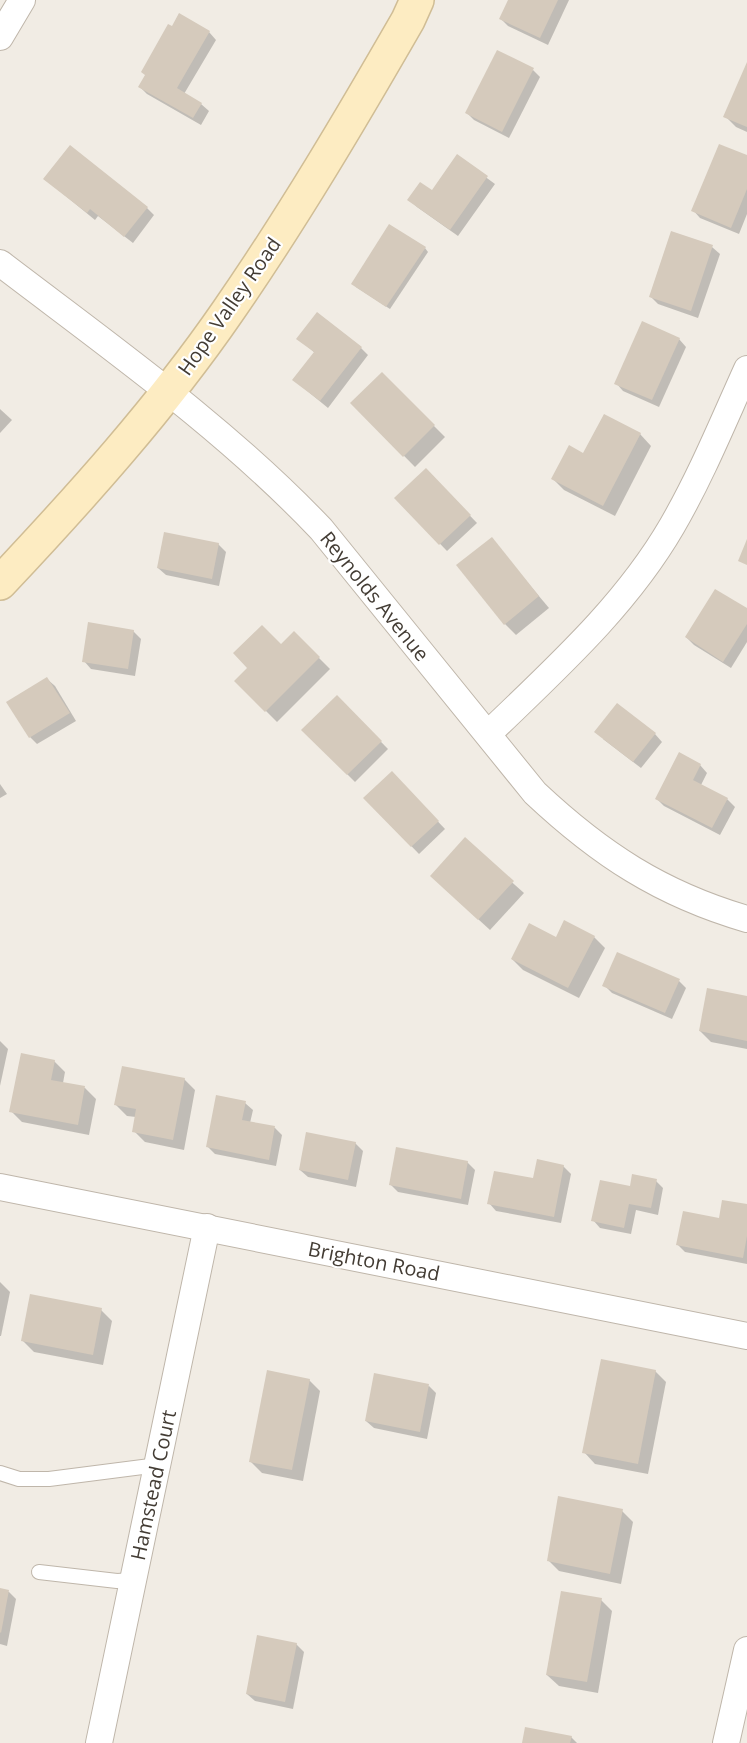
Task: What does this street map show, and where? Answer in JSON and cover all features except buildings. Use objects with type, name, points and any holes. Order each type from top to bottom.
[{"type":"main road","name":"Hope Valley Road","points":[[0,583],[169,391],[228,312],[323,167],[408,20],[417,0]]},
{"type":"street","points":[[0,37],[22,0]]},
{"type":"street","name":"Reynolds Avenue","points":[[0,263],[169,391],[273,481],[321,529],[535,793],[571,826],[619,861],[663,888],[711,908],[747,919]]},
{"type":"street","points":[[488,734],[580,646],[631,586],[671,527],[701,469],[747,369]]},
{"type":"street","name":"Brighton Road","points":[[0,1187],[747,1336]]},
{"type":"street","name":"Hamstead Court","points":[[99,1743],[207,1227]]},
{"type":"street","points":[[726,1743],[747,1650]]},
{"type":"lane","points":[[0,1473],[19,1479],[49,1479],[158,1465]]},
{"type":"lane","points":[[39,1572],[117,1581],[133,1580]]}]
